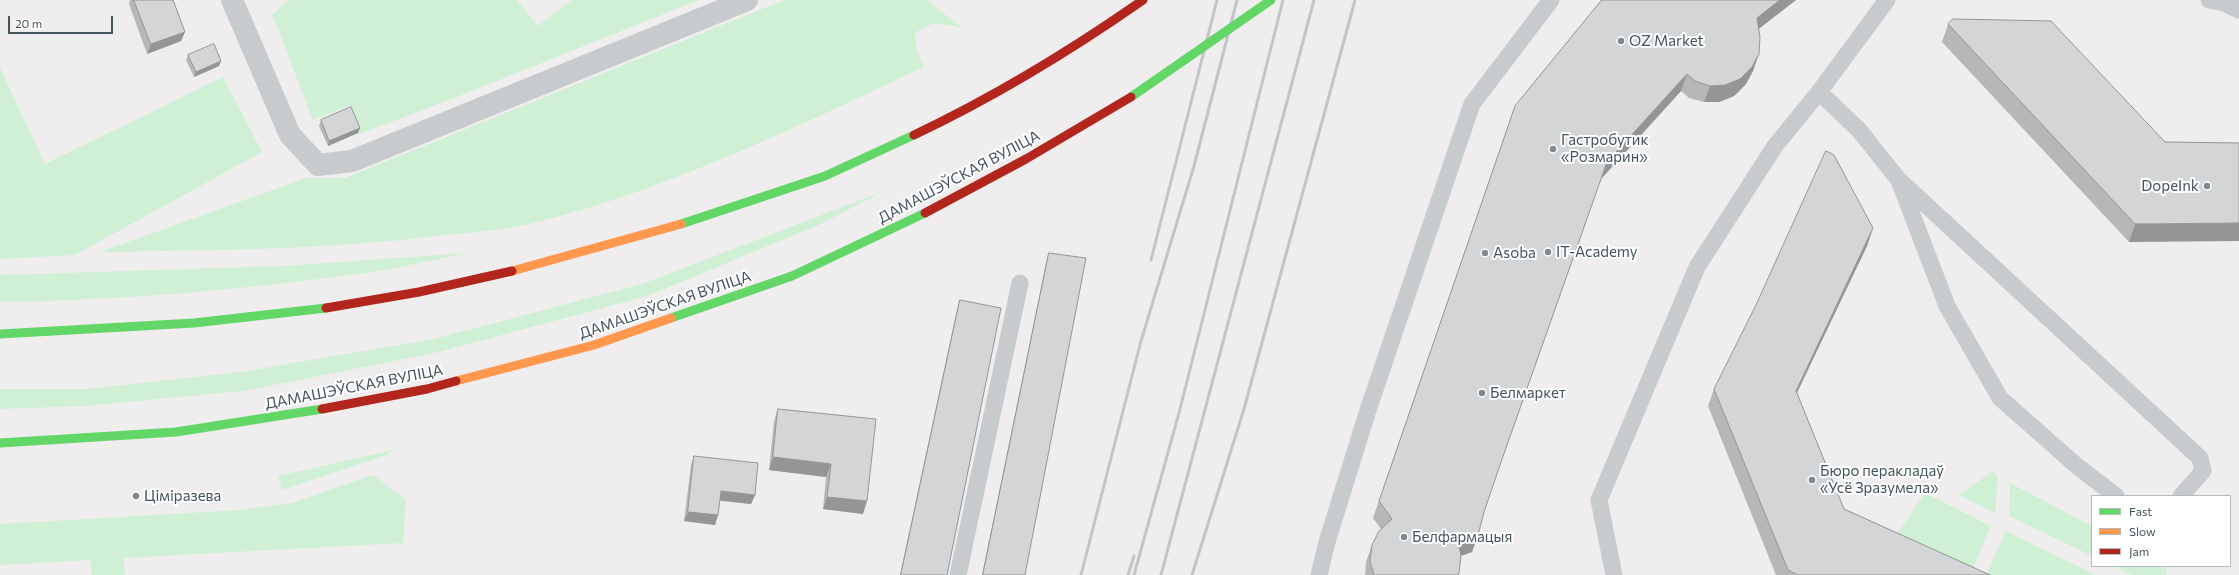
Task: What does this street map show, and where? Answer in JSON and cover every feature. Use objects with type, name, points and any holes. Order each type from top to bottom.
[{"type":"main road","points":[[0,334],[96,330],[278,315],[443,288],[532,266],[737,206],[827,175],[928,129],[1022,78],[1143,0]]},
{"type":"main road","name":"ДАМАШЭЎСКАЯ ВУЛІЦА","points":[[0,443],[176,432],[299,413],[427,389],[594,345],[792,276],[925,213],[1026,159],[1133,96],[1271,0]]},
{"type":"street","points":[[232,0],[290,135],[318,165],[352,161],[747,0]]},
{"type":"lane","points":[[1319,575],[1327,542],[1368,410],[1472,104],[1551,0]]},
{"type":"lane","points":[[1614,575],[1599,500],[1694,274],[1775,146],[1819,92],[1887,0]]},
{"type":"lane","points":[[2209,0],[2224,3],[2239,10]]},
{"type":"lane","points":[[1819,92],[1859,130],[1898,179],[2200,458],[2203,471],[2182,495]]},
{"type":"lane","points":[[1898,179],[1947,306],[2000,398],[2077,466],[2115,495]]},
{"type":"lane","points":[[958,575],[1020,283]]},
{"type":"green space","points":[[290,0],[517,0],[538,26],[572,0],[699,0],[360,134],[350,105],[313,120],[272,14]]},
{"type":"green space","points":[[784,0],[927,0],[962,28],[943,24],[933,24],[915,33],[916,48],[924,67],[828,112],[730,156],[681,176],[631,194],[529,224],[482,232],[393,241],[310,247],[100,252],[306,178],[345,178]]},
{"type":"green space","points":[[0,68],[45,164],[223,77],[262,152],[75,255],[0,259]]},
{"type":"green space","points":[[884,191],[821,224],[647,296],[439,352],[243,391],[85,406],[0,409],[0,389],[88,389],[241,372],[434,339],[642,284]]},
{"type":"green space","points":[[466,253],[378,271],[229,289],[91,299],[0,302],[0,275],[283,266]]},
{"type":"green space","points":[[393,450],[387,455],[282,490],[278,476]]},
{"type":"green space","points":[[1993,471],[1998,477],[1995,513],[1959,495]]},
{"type":"green space","points":[[373,475],[406,500],[403,543],[123,558],[125,575],[92,575],[90,560],[0,565],[0,524],[240,510],[292,503]]},
{"type":"green space","points":[[2010,483],[2091,525],[2091,556],[2009,516]]},
{"type":"green space","points":[[1925,493],[1991,526],[1970,575],[1890,544]]},
{"type":"green space","points":[[2006,531],[2096,575],[1986,575]]},
{"type":"green space","points":[[2115,567],[2165,567],[2167,575],[2132,575]]},
{"type":"building","points":[[134,0],[173,0],[185,32],[151,44]]},
{"type":"building","points":[[1602,0],[1780,0],[1757,18],[1760,37],[1759,54],[1752,67],[1740,79],[1725,85],[1710,86],[1695,81],[1687,74],[1607,162],[1501,462],[1478,535],[1458,542],[1461,555],[1458,575],[1374,575],[1370,561],[1372,545],[1379,531],[1392,519],[1379,501],[1515,106]]},
{"type":"building","points":[[1953,19],[2051,21],[2165,142],[2239,143],[2239,223],[2135,224],[1948,24]]},
{"type":"building","points":[[214,44],[221,61],[196,72],[188,55]]},
{"type":"building","points":[[351,107],[360,128],[329,141],[321,120]]},
{"type":"building","points":[[1826,151],[1834,155],[1873,228],[1796,391],[1844,509],[1990,575],[1798,575],[1788,570],[1714,389],[1756,305]]},
{"type":"building","points":[[1049,253],[1086,258],[1025,575],[983,575]]},
{"type":"building","points":[[960,300],[1001,308],[947,575],[901,575]]},
{"type":"building","points":[[778,409],[876,419],[867,501],[827,497],[831,464],[773,457]]},
{"type":"building","points":[[694,456],[758,463],[755,495],[721,491],[718,515],[688,512]]},
{"type":"railway","points":[[1151,260],[1217,0]]},
{"type":"railway","points":[[1081,575],[1141,341],[1194,166],[1237,0]]},
{"type":"railway","points":[[1134,575],[1179,413],[1283,0]]},
{"type":"railway","points":[[1161,575],[1314,0]]},
{"type":"railway","points":[[1192,575],[1244,409],[1355,0]]},
{"type":"railway","points":[[1128,575],[1134,556]]},
{"type":"traffic: fast","points":[[1131,97],[1271,0]]},
{"type":"traffic: fast","points":[[681,224],[825,176],[914,135]]},
{"type":"traffic: fast","points":[[671,318],[792,276],[925,213]]},
{"type":"traffic: fast","points":[[0,334],[194,323],[326,308]]},
{"type":"traffic: fast","points":[[0,443],[176,432],[322,409]]},
{"type":"traffic: slow","points":[[512,271],[681,224]]},
{"type":"traffic: slow","points":[[456,381],[594,345],[671,318]]},
{"type":"traffic: jam","points":[[914,135],[973,105],[1060,55],[1143,0]]},
{"type":"traffic: jam","points":[[925,213],[1026,159],[1131,97]]},
{"type":"traffic: jam","points":[[326,308],[419,292],[512,271]]},
{"type":"traffic: jam","points":[[322,409],[427,389],[456,381]]},
{"type":"place","name":"OZ Market","points":[[1621,41]]},
{"type":"place","name":"Гастробутик «Розмарин»","points":[[1553,149]]},
{"type":"place","name":"DopeInk","points":[[2207,186]]},
{"type":"place","name":"IT-Academy","points":[[1548,252]]},
{"type":"place","name":"Asoba","points":[[1485,253]]},
{"type":"place","name":"Белмаркет","points":[[1482,393]]},
{"type":"place","name":"Бюро перакладаў «Усё Зразумела»","points":[[1812,480]]},
{"type":"place","name":"Ціміразева","points":[[136,496]]},
{"type":"place","name":"Белфармацыя","points":[[1404,537]]}]
